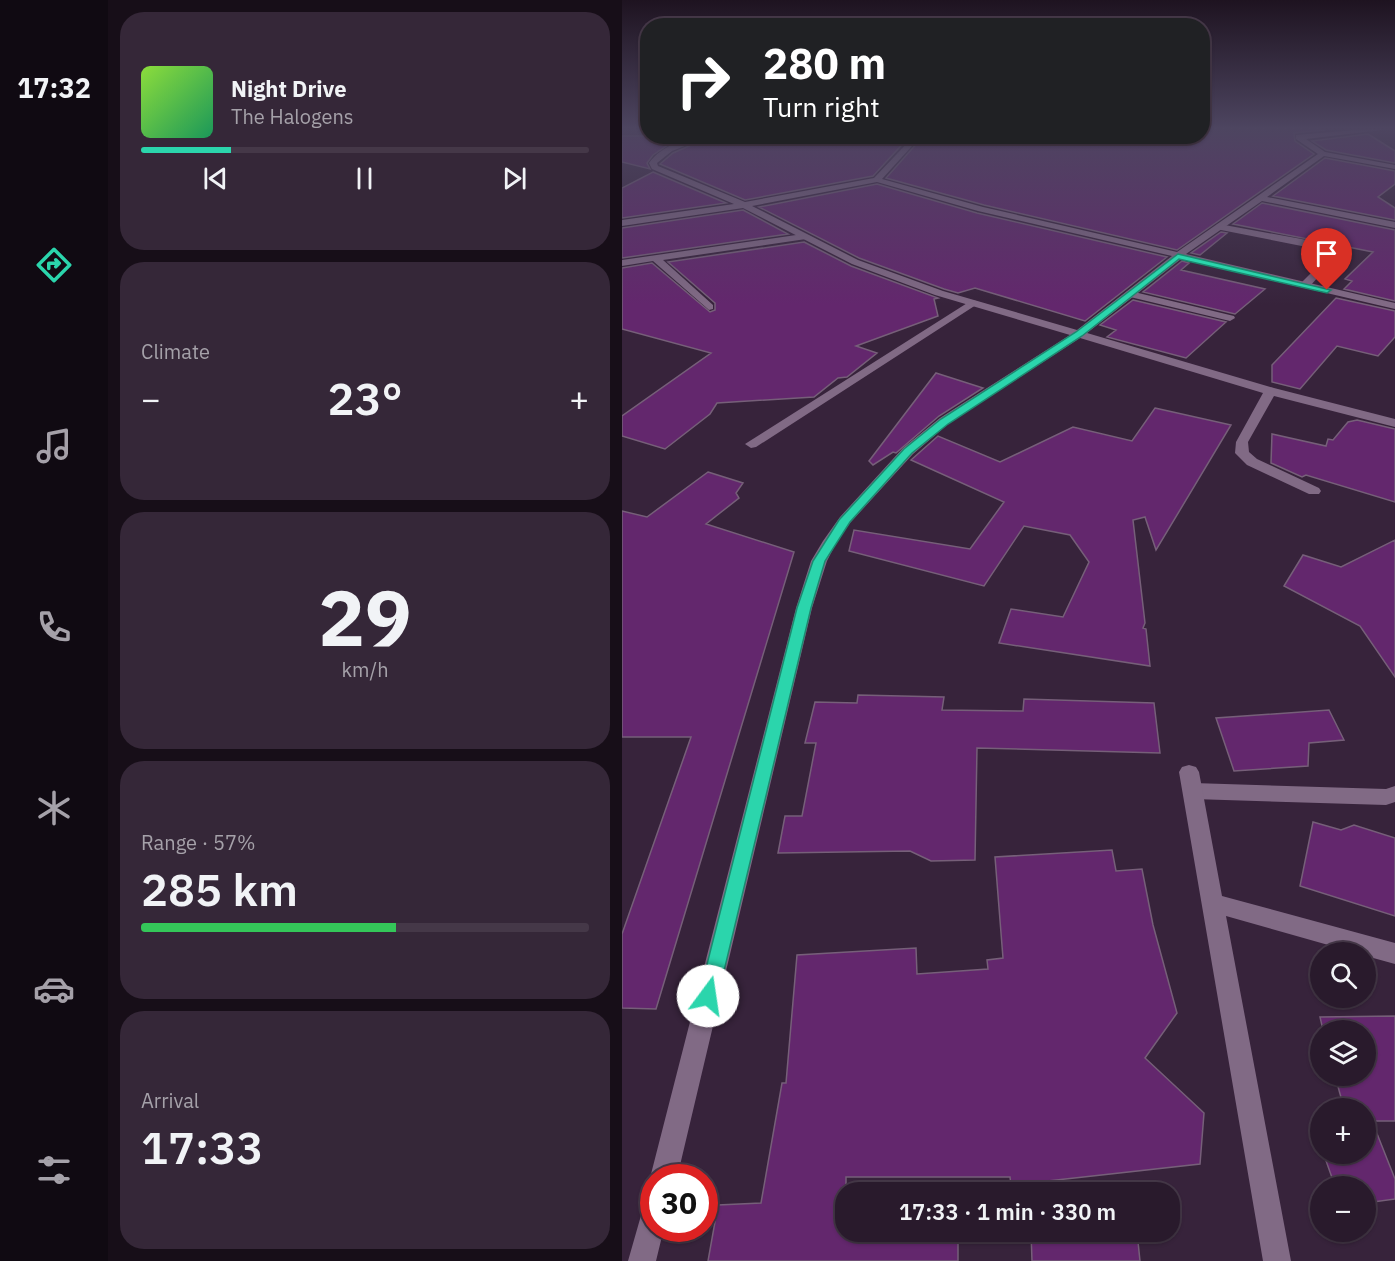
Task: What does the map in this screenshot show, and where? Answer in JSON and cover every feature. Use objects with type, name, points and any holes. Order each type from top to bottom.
[{"type":"street","points":[[705,188],[744,204],[803,237],[855,262],[903,280],[972,303],[1270,391],[1394,423]]},
{"type":"street","points":[[622,223],[834,188]]},
{"type":"street","points":[[905,188],[981,209],[1394,306]]},
{"type":"street","points":[[666,1164],[804,608],[819,561],[845,520],[908,451],[944,422],[1079,334],[1178,256],[1275,188]]},
{"type":"street","points":[[1260,198],[1394,225]]},
{"type":"street","points":[[1219,227],[1329,247],[1337,251],[1305,285]]},
{"type":"street","points":[[622,263],[803,237]]},
{"type":"street","points":[[655,258],[709,307]]},
{"type":"street","points":[[1130,294],[1230,318]]},
{"type":"street","points":[[751,444],[972,303]]},
{"type":"street","points":[[1270,391],[1242,442],[1242,453],[1252,462],[1314,492]]},
{"type":"street","points":[[1277,1261],[1191,781],[1386,797],[1394,794]]},
{"type":"street","points":[[1213,903],[1394,954]]},
{"type":"street","points":[[642,1261],[647,1242]]},
{"type":"building","points":[[622,188],[690,188],[726,203],[622,218]]},
{"type":"building","points":[[716,188],[810,188],[745,200]]},
{"type":"building","points":[[857,188],[890,188],[977,213],[1167,257],[1085,321],[975,288],[958,293],[944,289],[859,258],[759,207]]},
{"type":"building","points":[[922,188],[1266,188],[1177,250],[984,205]]},
{"type":"building","points":[[1284,188],[1390,188],[1378,197],[1395,208],[1395,220],[1273,196]]},
{"type":"building","points":[[1262,203],[1395,230],[1395,301],[1344,289],[1352,281],[1345,279],[1373,252],[1233,224]]},
{"type":"building","points":[[743,210],[788,234],[622,258],[622,228]]},
{"type":"building","points":[[1221,232],[1227,233],[1200,255],[1191,253]]},
{"type":"building","points":[[804,242],[851,266],[938,298],[934,299],[938,316],[856,346],[877,353],[847,377],[838,378],[814,397],[717,403],[710,414],[665,449],[622,436],[622,416],[711,353],[622,329],[622,268],[652,263],[710,312],[715,310],[715,303],[668,262]]},
{"type":"building","points":[[1182,261],[1189,263],[1181,270],[1265,289],[1235,314],[1143,292]]},
{"type":"building","points":[[1336,298],[1395,311],[1395,337],[1378,356],[1337,346],[1300,389],[1272,382],[1272,365]]},
{"type":"building","points":[[1133,300],[1226,322],[1186,358],[1107,337],[1116,330],[1100,325]]},
{"type":"building","points":[[936,373],[983,388],[939,416],[896,453],[893,452],[873,465],[869,461]]},
{"type":"building","points":[[1155,408],[1231,425],[1156,550],[1145,517],[1133,520],[1145,623],[1143,628],[1146,629],[1150,666],[999,643],[1011,609],[1063,617],[1089,562],[1070,535],[1024,526],[984,586],[849,551],[854,530],[970,549],[1004,502],[911,460],[938,436],[1000,462],[1073,427],[1132,441]]},
{"type":"building","points":[[1357,420],[1395,429],[1395,502],[1306,475],[1302,477],[1271,463],[1272,434],[1326,446],[1328,439],[1333,440],[1348,422]]},
{"type":"building","points":[[708,472],[743,483],[736,493],[739,498],[706,524],[794,552],[656,1009],[622,1008],[622,934],[691,737],[622,737],[622,511],[647,517]]},
{"type":"building","points":[[1395,540],[1395,677],[1360,626],[1284,586],[1303,555],[1341,567]]},
{"type":"building","points":[[858,695],[944,697],[942,710],[1023,711],[1024,699],[1154,703],[1160,753],[977,748],[975,860],[931,861],[910,851],[778,853],[785,816],[802,816],[816,743],[805,743],[815,702],[857,703]]},
{"type":"building","points":[[1329,710],[1344,740],[1309,743],[1308,766],[1234,771],[1216,718]]},
{"type":"building","points":[[1313,822],[1341,830],[1354,825],[1395,838],[1395,916],[1300,886]]},
{"type":"building","points":[[1112,850],[1116,871],[1142,869],[1153,925],[1177,1013],[1145,1058],[1204,1113],[1200,1164],[1038,1182],[1011,1182],[1010,1177],[846,1177],[846,1182],[835,1182],[835,1242],[958,1242],[958,1261],[708,1261],[711,1242],[718,1242],[718,1205],[761,1203],[782,1083],[786,1083],[797,955],[916,948],[917,974],[988,969],[987,960],[1003,958],[995,857]]},
{"type":"building","points":[[1395,1016],[1395,1121],[1376,1121],[1376,1098],[1341,1098],[1338,1086],[1376,1086],[1376,1020],[1321,1020],[1320,1017]]},
{"type":"building","points":[[1376,1131],[1395,1179],[1395,1199],[1376,1202],[1376,1176],[1331,1176],[1327,1164],[1376,1164]]},
{"type":"building","points":[[1031,1242],[1138,1242],[1140,1261],[1032,1261]]},
{"type":"route","points":[[708,996],[804,608],[819,561],[845,520],[908,451],[944,422],[1079,334],[1178,256],[1327,290]]}]
